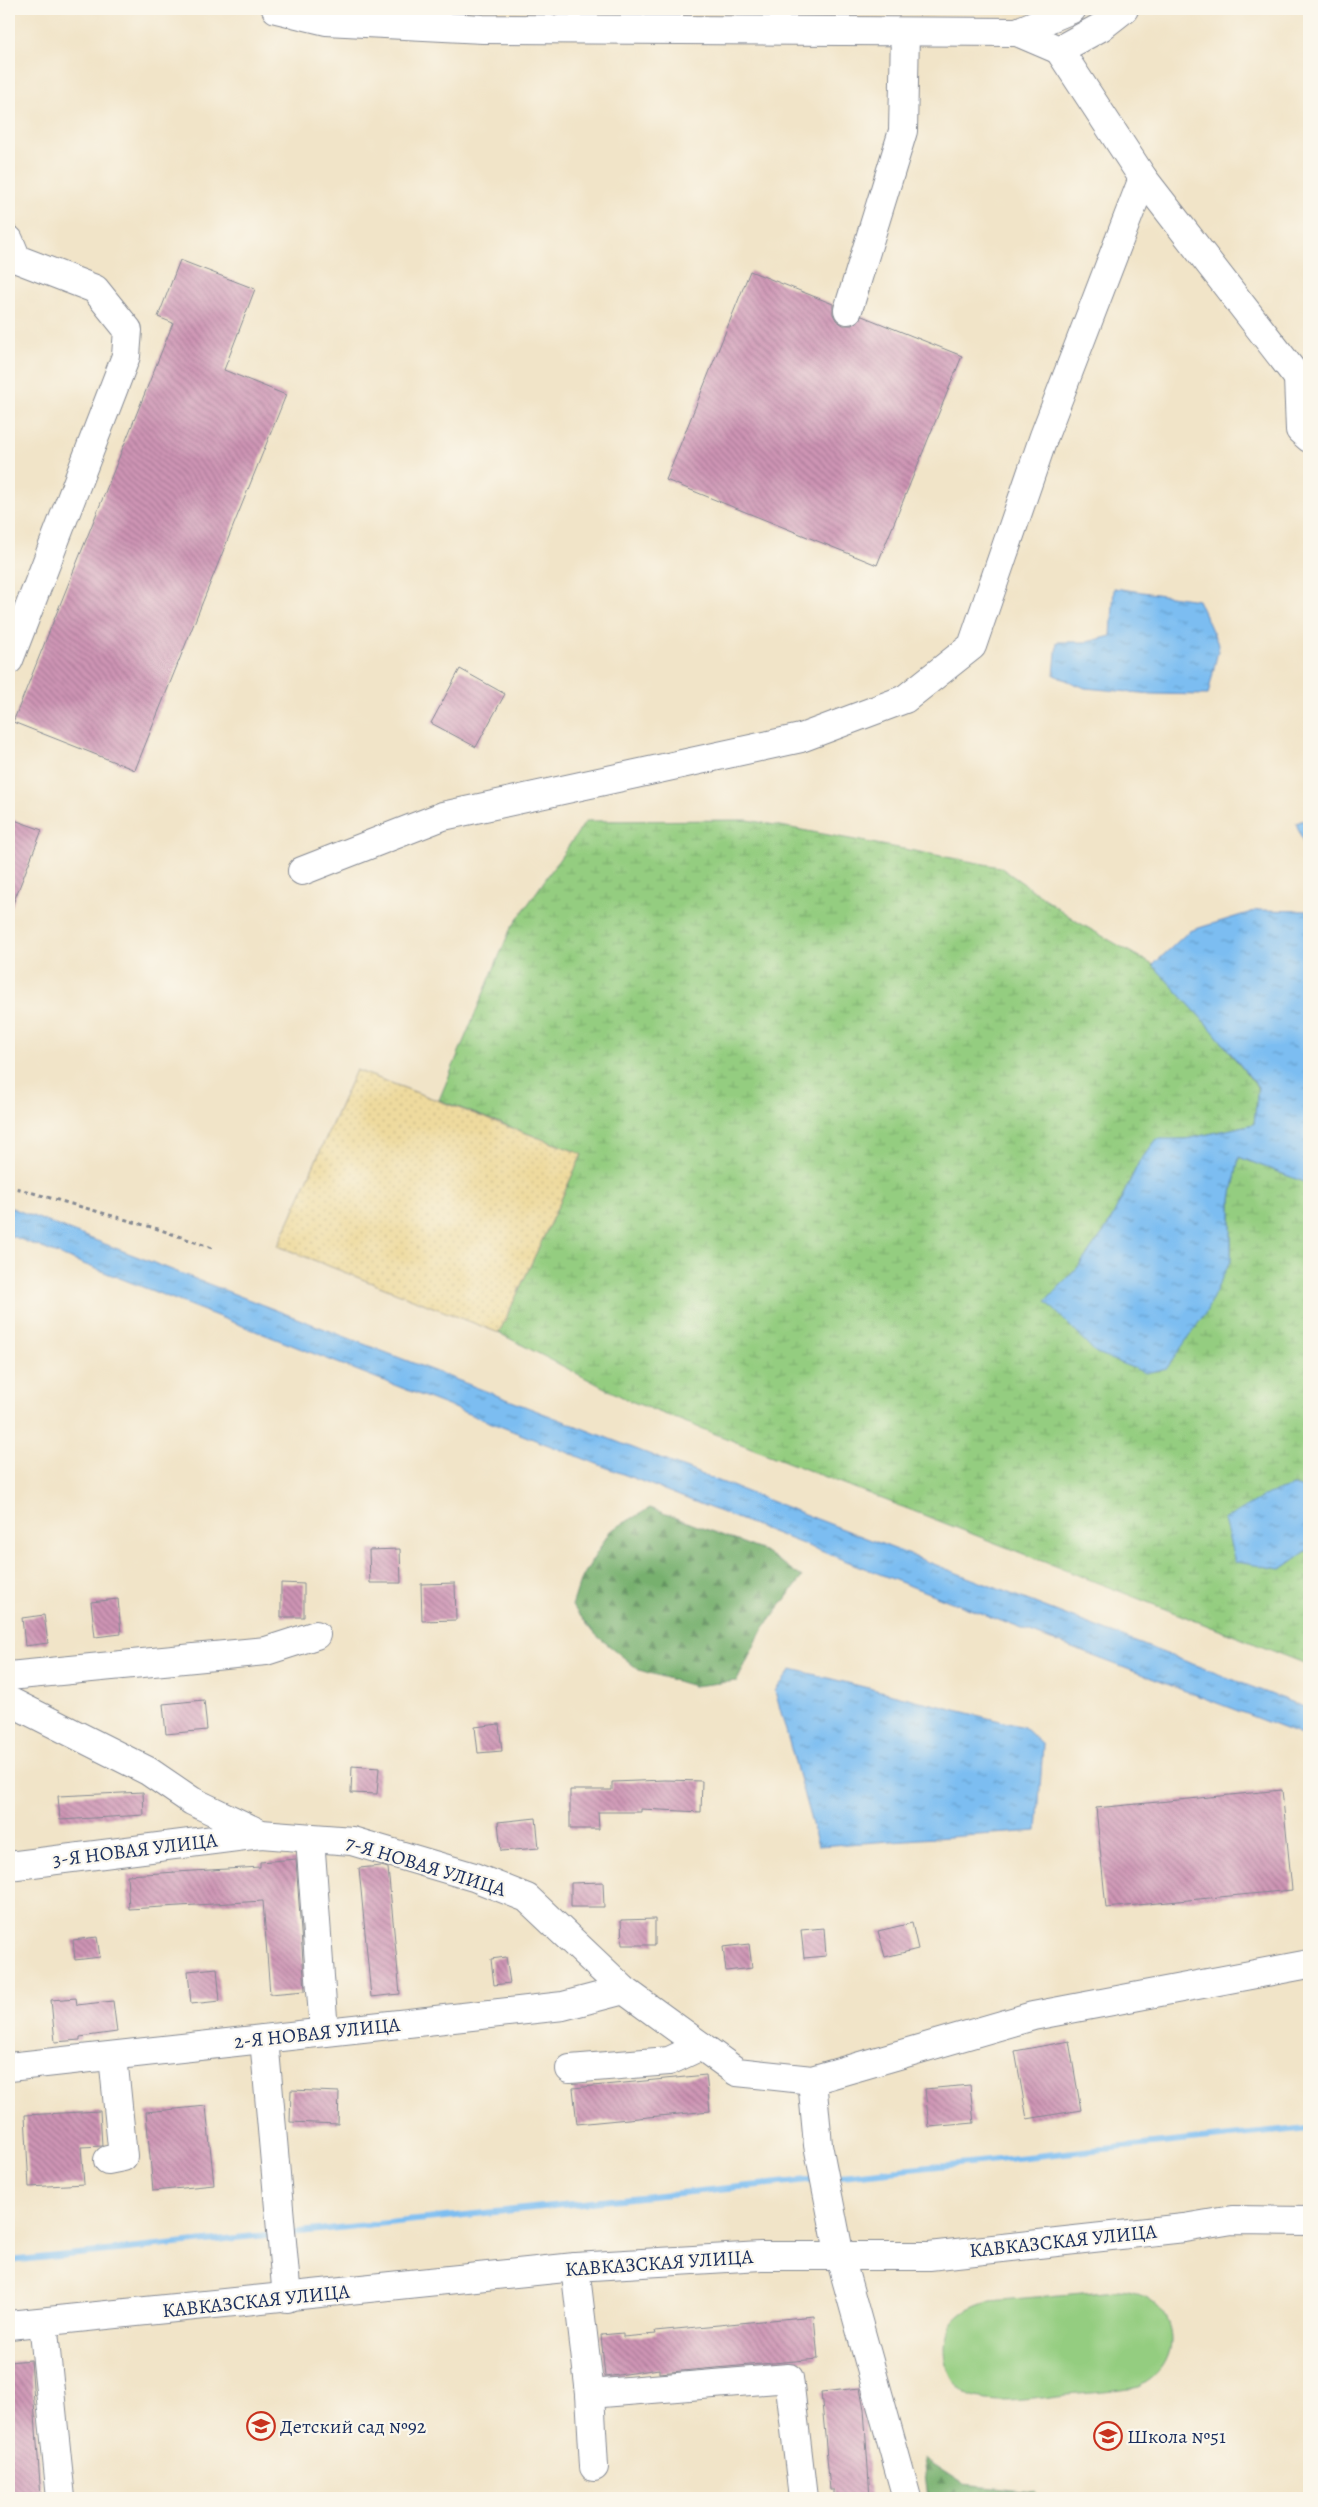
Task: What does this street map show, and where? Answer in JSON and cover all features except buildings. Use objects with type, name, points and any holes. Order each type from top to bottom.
[{"type":"street","points":[[276,9],[326,22],[483,29],[905,32],[1017,32],[1072,9]]},
{"type":"street","points":[[1059,50],[1101,27],[1124,9]]},
{"type":"street","points":[[848,310],[903,131],[905,32]]},
{"type":"street","points":[[1017,32],[1059,50],[1143,178],[1304,385],[1300,430],[1309,438]]},
{"type":"street","points":[[302,871],[443,816],[801,738],[905,699],[972,646],[1044,436],[1143,178]]},
{"type":"street","points":[[9,240],[17,259],[95,289],[128,330],[126,356],[9,660]]},
{"type":"street","points":[[9,1676],[266,1651],[316,1635]]},
{"type":"street","name":"7-Я НОВАЯ УЛИЦА","points":[[9,1701],[148,1771],[192,1801],[261,1834],[352,1841],[474,1877],[527,1898],[624,1990],[737,2072],[812,2080]]},
{"type":"street","name":"3-Я НОВАЯ УЛИЦА","points":[[9,1866],[261,1834]]},
{"type":"street","points":[[310,1838],[324,2032]]},
{"type":"street","points":[[907,2498],[840,2257],[818,2145],[812,2080],[1033,2016],[1309,1964]]},
{"type":"street","name":"2-Я НОВАЯ УЛИЦА","points":[[9,2067],[563,2006],[624,1990]]},
{"type":"street","points":[[264,2039],[287,2298]]},
{"type":"street","points":[[570,2069],[668,2061],[701,2046]]},
{"type":"street","points":[[108,2160],[123,2157],[113,2056]]},
{"type":"street","name":"КАВКАЗСКАЯ УЛИЦА","points":[[9,2325],[575,2267],[761,2256],[929,2256],[1232,2220],[1309,2221]]},
{"type":"street","points":[[575,2267],[590,2394],[594,2467]]},
{"type":"street","points":[[43,2322],[61,2498]]},
{"type":"street","points":[[590,2394],[789,2378],[803,2498]]},
{"type":"path","points":[[9,1186],[158,1229],[215,1249]]},
{"type":"green space","points":[[748,820],[1000,867],[1076,921],[1153,965],[1213,1031],[1258,1088],[1254,1124],[1186,1139],[1157,1140],[1139,1162],[1108,1226],[1079,1266],[1046,1301],[1231,1259],[1231,1199],[1239,1157],[1309,1184],[1309,1490],[1293,1486],[1281,1569],[1309,1549],[1309,1665],[628,1400],[499,1333],[582,1154],[439,1100],[510,930],[586,821]]},
{"type":"green space","points":[[650,1508],[764,1551],[802,1577],[762,1630],[737,1681],[693,1686],[639,1670],[596,1635],[572,1606],[580,1581],[610,1531]]},
{"type":"green space","points":[[1117,2290],[1137,2294],[1153,2302],[1164,2315],[1170,2330],[1171,2345],[1166,2361],[1155,2375],[1138,2387],[998,2401],[976,2398],[966,2393],[957,2386],[951,2376],[945,2353],[949,2331],[954,2321],[970,2309],[990,2301]]},
{"type":"green space","points":[[923,2458],[963,2484],[1034,2491],[1037,2498],[928,2498]]},
{"type":"sand","points":[[356,1070],[582,1154],[499,1333],[278,1246]]},
{"type":"water","points":[[1114,588],[1198,600],[1219,646],[1208,695],[1152,694],[1085,688],[1054,675],[1057,642],[1087,642],[1111,636]]},
{"type":"water","points":[[1309,818],[1309,859],[1296,823]]},
{"type":"water","points":[[1258,910],[1309,911],[1309,1184],[1239,1157],[1231,1199],[1231,1259],[1206,1312],[1167,1368],[1146,1373],[1097,1354],[1046,1301],[1079,1266],[1108,1226],[1139,1162],[1157,1139],[1186,1139],[1254,1124],[1258,1087],[1213,1031],[1153,965],[1189,931]]},
{"type":"water","points":[[9,1207],[1309,1709],[1309,1738],[967,1608],[9,1235]]},
{"type":"water","points":[[1293,1486],[1309,1490],[1309,1549],[1281,1569],[1235,1562],[1224,1520],[1268,1494]]},
{"type":"water","points":[[792,1669],[1024,1727],[1043,1745],[1037,1831],[818,1846],[775,1691]]},
{"type":"waterway","points":[[831,2177],[1309,2128]]},
{"type":"waterway","points":[[289,2233],[818,2179]]},
{"type":"waterway","points":[[9,2261],[276,2234]]},
{"type":"place","name":"Детский сад №92","points":[[261,2426]]},
{"type":"place","name":"Школа №51","points":[[1108,2436]]}]
